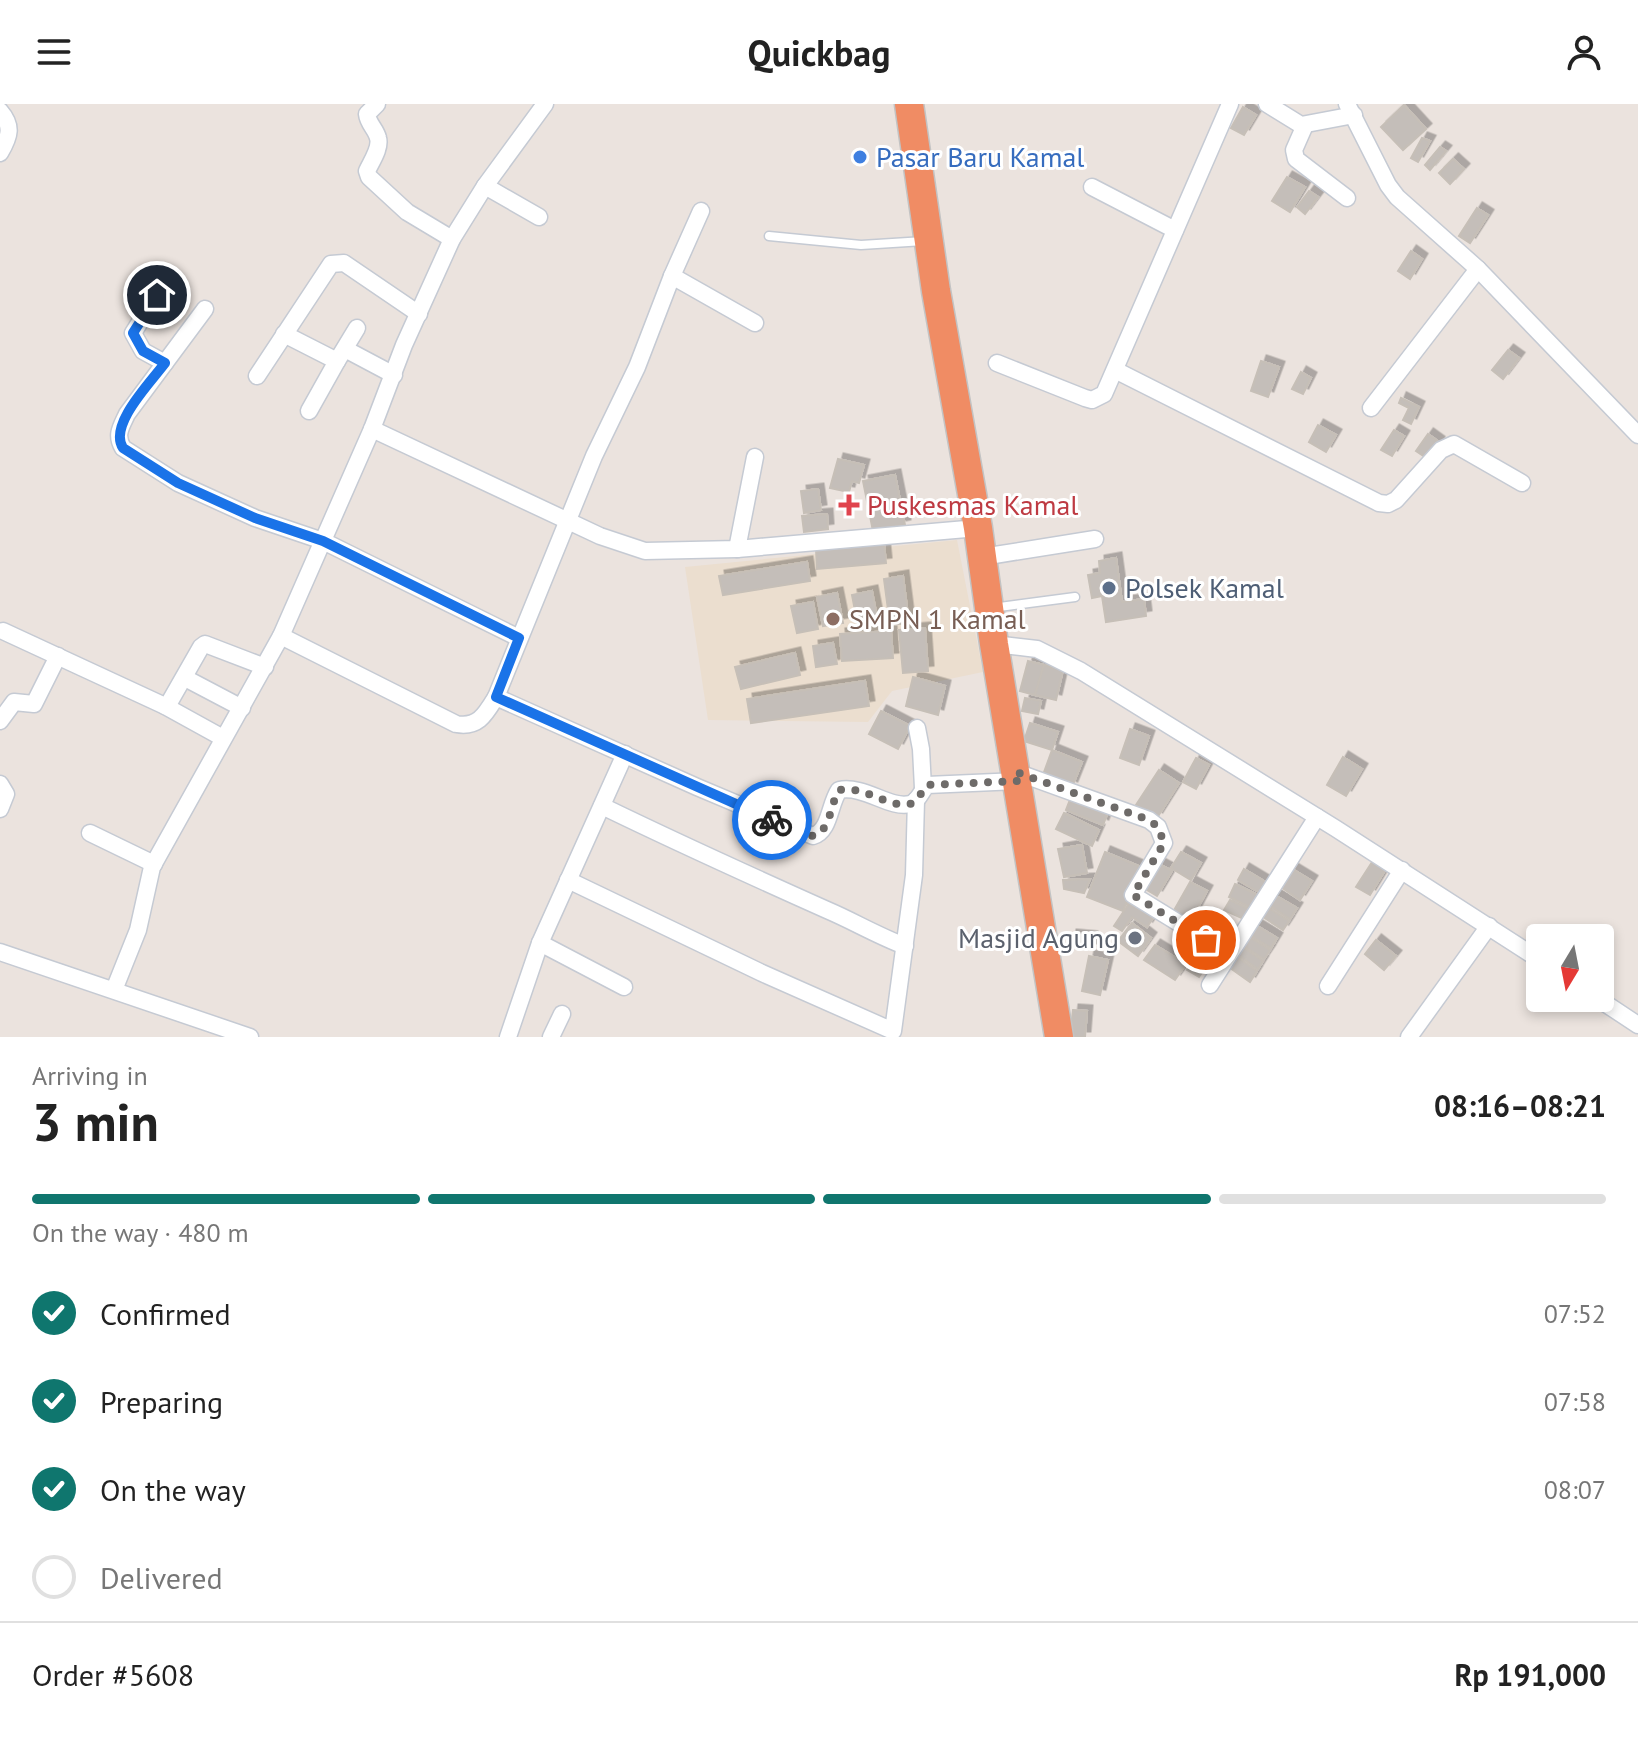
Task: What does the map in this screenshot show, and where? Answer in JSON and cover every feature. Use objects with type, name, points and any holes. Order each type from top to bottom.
[{"type":"highway","points":[[909,104],[1059,1037]]},
{"type":"street","points":[[377,104],[367,114],[379,139],[367,171],[369,177],[407,212],[452,239]]},
{"type":"street","points":[[114,990],[138,930],[154,864],[281,636],[452,239],[485,186],[545,104]]},
{"type":"street","points":[[997,363],[1092,400],[1104,394],[1230,104]]},
{"type":"street","points":[[1267,104],[1298,125],[1350,110],[1397,197],[1478,269],[1638,435]]},
{"type":"street","points":[[0,111],[9,123],[10,131],[0,153]]},
{"type":"street","points":[[1305,125],[1294,150],[1296,159],[1347,198]]},
{"type":"street","points":[[485,186],[539,217]]},
{"type":"street","points":[[1092,187],[1175,230]]},
{"type":"street","points":[[281,636],[456,724],[468,726],[477,723],[496,697],[594,456],[637,367],[701,211]]},
{"type":"street","points":[[257,376],[331,264],[344,263],[419,314]]},
{"type":"street","points":[[1371,408],[1478,269]]},
{"type":"street","points":[[672,276],[755,323]]},
{"type":"street","points":[[157,295],[133,333],[143,351],[165,363]]},
{"type":"street","points":[[205,309],[127,414],[119,431],[118,440],[123,448],[178,483],[228,506],[323,541],[519,638]]},
{"type":"street","points":[[309,411],[357,328]]},
{"type":"street","points":[[284,334],[394,375]]},
{"type":"street","points":[[1115,370],[1379,503],[1388,504],[1396,500],[1441,450],[1454,444],[1522,483]]},
{"type":"street","points":[[372,429],[600,536],[645,551],[737,549],[978,528]]},
{"type":"street","points":[[737,549],[755,457]]},
{"type":"street","points":[[982,557],[1095,539]]},
{"type":"street","points":[[3,631],[165,706],[223,738]]},
{"type":"street","points":[[165,706],[205,644],[265,667]]},
{"type":"street","points":[[994,644],[1037,649],[1081,671],[1526,951]]},
{"type":"street","points":[[0,721],[14,702],[34,704],[58,656]]},
{"type":"street","points":[[185,678],[242,708]]},
{"type":"street","points":[[496,697],[813,836],[825,829],[832,801],[839,790],[856,789],[909,804],[927,785],[1017,776],[1149,820],[1158,827],[1164,843],[1133,895],[1229,954]]},
{"type":"street","points":[[568,880],[893,1034],[914,875],[921,749],[917,728]]},
{"type":"street","points":[[508,1037],[540,943],[625,754]]},
{"type":"street","points":[[0,784],[6,794],[0,809]]},
{"type":"street","points":[[602,806],[905,946]]},
{"type":"street","points":[[1210,985],[1317,817]]},
{"type":"street","points":[[90,833],[154,864]]},
{"type":"street","points":[[1328,986],[1402,870]]},
{"type":"street","points":[[1409,1037],[1489,926]]},
{"type":"street","points":[[540,943],[624,987]]},
{"type":"street","points":[[0,952],[241,1035]]},
{"type":"street","points":[[1614,1009],[1638,1025]]},
{"type":"street","points":[[551,1037],[562,1014]]},
{"type":"lane","points":[[769,236],[861,245],[929,241]]},
{"type":"lane","points":[[990,608],[1075,597]]},
{"type":"shaded area","name":"SMPN 1 Kamal","points":[[957,540],[983,672],[892,691],[868,722],[708,720],[685,567]]},
{"type":"building","points":[[1404,105],[1426,129],[1403,150],[1381,127]]},
{"type":"building","points":[[1243,107],[1256,115],[1244,135],[1231,128]]},
{"type":"building","points":[[1422,138],[1430,141],[1418,162],[1411,158]]},
{"type":"building","points":[[1440,147],[1446,151],[1430,170],[1425,165]]},
{"type":"building","points":[[1453,159],[1464,169],[1450,184],[1439,173]]},
{"type":"building","points":[[1287,177],[1305,187],[1290,212],[1272,201]]},
{"type":"building","points":[[1309,191],[1318,197],[1305,214],[1297,207]]},
{"type":"building","points":[[1477,208],[1488,215],[1470,243],[1459,236]]},
{"type":"building","points":[[1411,251],[1422,259],[1410,279],[1398,271]]},
{"type":"building","points":[[1508,350],[1519,358],[1503,379],[1492,370]]},
{"type":"building","points":[[1261,361],[1279,367],[1268,397],[1251,391]]},
{"type":"building","points":[[1301,372],[1311,378],[1303,394],[1292,389]]},
{"type":"building","points":[[1401,398],[1419,407],[1411,424],[1403,420],[1409,408],[1399,403]]},
{"type":"building","points":[[1318,425],[1336,435],[1326,452],[1309,442]]},
{"type":"building","points":[[1394,430],[1404,436],[1392,456],[1381,450]]},
{"type":"building","points":[[1428,434],[1439,442],[1428,459],[1416,451]]},
{"type":"building","points":[[838,459],[864,465],[859,483],[852,481],[849,492],[830,488]]},
{"type":"building","points":[[895,475],[905,525],[873,531],[863,481]]},
{"type":"building","points":[[818,489],[821,510],[804,513],[801,491]]},
{"type":"building","points":[[827,514],[828,529],[804,532],[802,516]]},
{"type":"building","points":[[884,543],[886,563],[817,569],[816,549]]},
{"type":"building","points":[[1116,558],[1122,602],[1144,599],[1146,616],[1106,622],[1102,596],[1092,598],[1088,575],[1100,573],[1099,561]]},
{"type":"building","points":[[807,562],[810,581],[723,595],[719,576]]},
{"type":"building","points":[[903,576],[909,623],[890,625],[884,579]]},
{"type":"building","points":[[872,591],[877,617],[857,621],[852,595]]},
{"type":"building","points":[[837,593],[843,623],[823,626],[817,597]]},
{"type":"building","points":[[813,602],[818,629],[797,633],[791,606]]},
{"type":"building","points":[[925,628],[928,671],[903,673],[899,630]]},
{"type":"building","points":[[891,631],[893,658],[842,661],[840,634]]},
{"type":"building","points":[[833,643],[837,664],[816,667],[813,646]]},
{"type":"building","points":[[795,653],[800,675],[741,689],[735,667]]},
{"type":"building","points":[[1028,661],[1044,665],[1035,695],[1020,691]]},
{"type":"building","points":[[1044,665],[1063,670],[1056,700],[1035,695]]},
{"type":"building","points":[[913,677],[945,686],[938,715],[906,706]]},
{"type":"building","points":[[865,681],[869,706],[751,723],[747,699]]},
{"type":"building","points":[[1025,698],[1041,701],[1038,714],[1022,711]]},
{"type":"building","points":[[881,711],[910,726],[898,749],[869,734]]},
{"type":"building","points":[[1030,723],[1058,732],[1052,750],[1024,741]]},
{"type":"building","points":[[1130,729],[1149,736],[1139,765],[1120,758]]},
{"type":"building","points":[[1052,750],[1082,762],[1072,787],[1043,775]]},
{"type":"building","points":[[1343,757],[1362,769],[1346,796],[1327,785]]},
{"type":"building","points":[[1196,758],[1209,765],[1196,789],[1183,782]]},
{"type":"building","points":[[1159,770],[1179,783],[1157,818],[1136,805]]},
{"type":"building","points":[[1071,797],[1108,812],[1103,825],[1066,810]]},
{"type":"building","points":[[1064,813],[1099,830],[1092,846],[1056,829]]},
{"type":"building","points":[[1082,845],[1087,873],[1064,877],[1058,849]]},
{"type":"building","points":[[1105,852],[1141,867],[1123,911],[1087,897]]},
{"type":"building","points":[[1181,852],[1201,863],[1191,880],[1171,868]]},
{"type":"building","points":[[1374,859],[1387,867],[1370,895],[1356,887]]},
{"type":"building","points":[[1157,863],[1172,871],[1157,896],[1142,887]]},
{"type":"building","points":[[1289,867],[1312,881],[1300,900],[1278,885]]},
{"type":"building","points":[[1244,869],[1269,884],[1262,894],[1238,880]]},
{"type":"building","points":[[1090,879],[1084,893],[1064,889],[1063,880]]},
{"type":"building","points":[[1190,882],[1207,891],[1189,924],[1172,914]]},
{"type":"building","points":[[1235,884],[1260,896],[1254,909],[1229,897]]},
{"type":"building","points":[[1273,894],[1297,908],[1290,919],[1267,904]]},
{"type":"building","points":[[1132,899],[1155,915],[1147,927],[1132,917],[1122,931],[1114,926]]},
{"type":"building","points":[[1230,900],[1251,910],[1246,920],[1224,910]]},
{"type":"building","points":[[1265,906],[1289,921],[1283,930],[1260,915]]},
{"type":"building","points":[[1132,923],[1151,938],[1138,956],[1118,941]]},
{"type":"building","points":[[1254,924],[1277,938],[1271,948],[1248,934]]},
{"type":"building","points":[[1071,935],[1092,937],[1091,949],[1070,947]]},
{"type":"building","points":[[1248,936],[1270,950],[1264,959],[1242,945]]},
{"type":"building","points":[[1376,940],[1396,956],[1384,970],[1365,954]]},
{"type":"building","points":[[1204,944],[1216,952],[1207,965],[1195,957]]},
{"type":"building","points":[[1155,945],[1186,964],[1175,980],[1144,960]]},
{"type":"building","points":[[1240,945],[1263,961],[1258,969],[1235,953]]},
{"type":"building","points":[[1234,955],[1257,971],[1250,982],[1226,965]]},
{"type":"building","points":[[1089,956],[1108,960],[1100,995],[1082,991]]},
{"type":"building","points":[[1194,959],[1206,966],[1199,977],[1187,970]]},
{"type":"building","points":[[1073,1010],[1087,1011],[1085,1037],[1070,1037]]},
{"type":"way so far","points":[[772,820],[813,836],[825,829],[832,801],[839,790],[856,789],[909,804],[927,785],[1018,781],[1016,772],[1149,820],[1158,827],[1164,843],[1133,895],[1206,940]]},
{"type":"place","name":"Pasar Baru Kamal","points":[[860,157]]},
{"type":"place","name":"Puskesmas Kamal","points":[[849,505]]},
{"type":"place","name":"Polsek Kamal","points":[[1109,588]]},
{"type":"place","name":"SMPN 1 Kamal","points":[[833,619]]},
{"type":"place","name":"Masjid Agung","points":[[1135,938]]},
{"type":"route","points":[[157,295],[133,333],[143,351],[165,363],[127,414],[119,431],[118,440],[123,448],[178,483],[255,518],[323,541],[519,638],[496,697],[772,820]]}]
